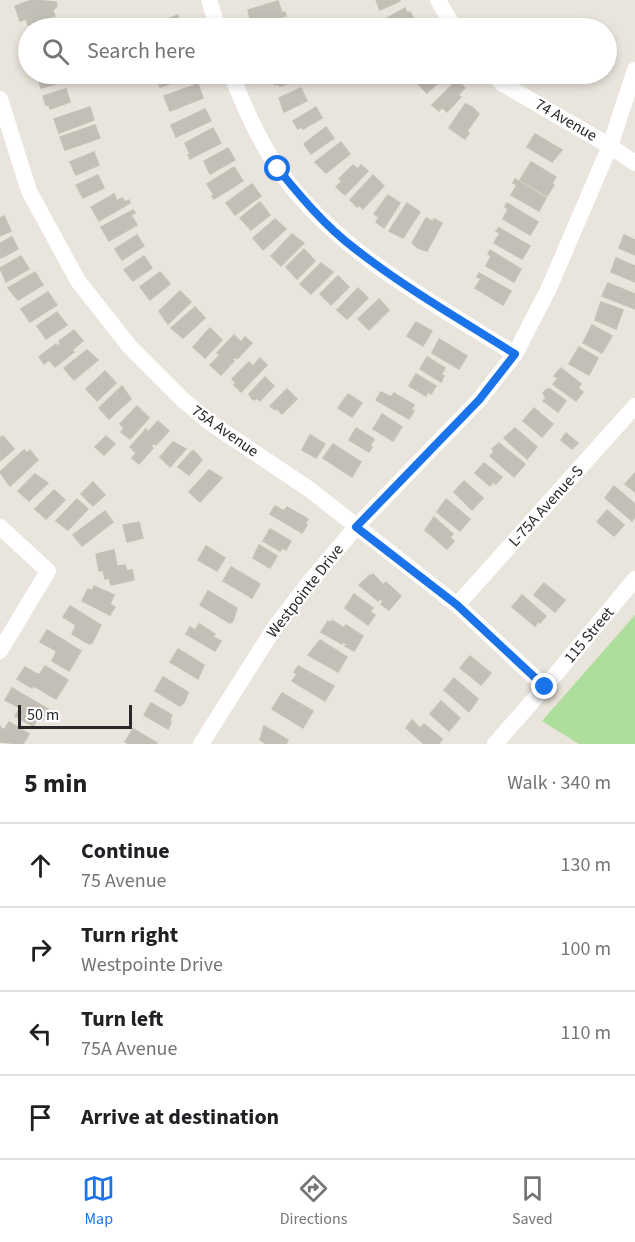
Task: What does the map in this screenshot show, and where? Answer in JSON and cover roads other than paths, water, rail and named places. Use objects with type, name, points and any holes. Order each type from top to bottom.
[{"type":"street","points":[[209,0],[215,18]]},
{"type":"street","points":[[438,0],[448,18]]},
{"type":"street","name":"Westpointe Drive","points":[[201,744],[275,627],[307,585],[356,527],[479,400],[515,354],[549,288],[610,146],[635,70]]},
{"type":"street","points":[[235,84],[248,116],[273,160],[306,203],[353,248],[422,296],[515,354]]},
{"type":"street","name":"74 Avenue","points":[[503,84],[635,163]]},
{"type":"street","name":"75A Avenue","points":[[0,99],[29,191],[78,280],[130,347],[183,400],[212,424],[309,489],[457,605],[545,687]]},
{"type":"street","name":"L-75A Avenue-S","points":[[457,605],[635,406]]},
{"type":"street","points":[[0,527],[48,572],[0,651]]},
{"type":"street","name":"115 Street","points":[[495,744],[635,579]]}]
